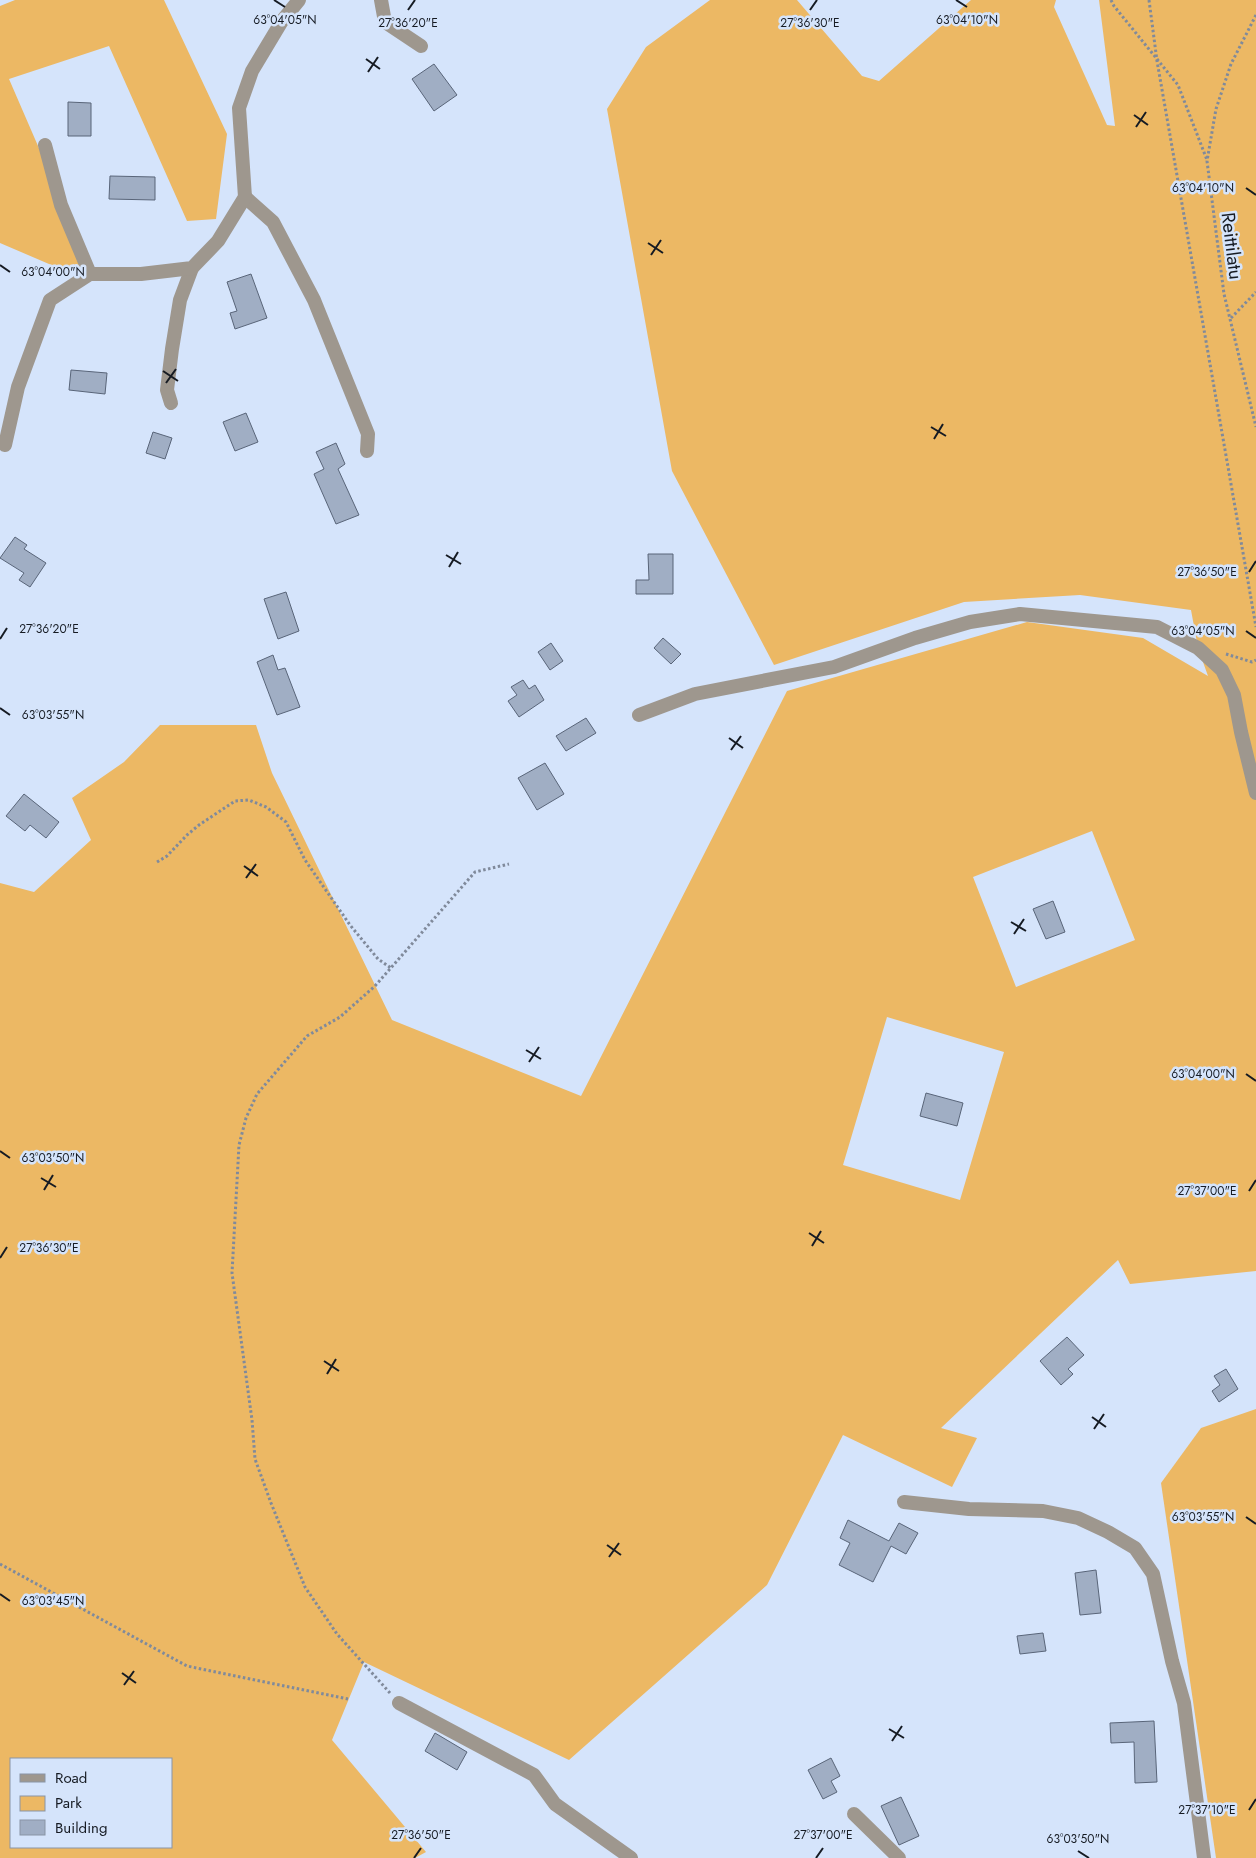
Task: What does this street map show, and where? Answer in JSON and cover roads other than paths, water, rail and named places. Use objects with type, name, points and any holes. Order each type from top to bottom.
[{"type":"street","points":[[171,403],[167,390],[180,300],[192,268],[218,241],[245,197],[239,108],[252,71],[282,21],[300,0]]},
{"type":"street","points":[[380,0],[385,22],[421,46]]},
{"type":"street","points":[[45,145],[61,205],[90,274]]},
{"type":"street","points":[[245,197],[273,222],[314,300],[368,434],[367,451]]},
{"type":"street","points":[[5,446],[18,387],[50,300],[90,274],[141,274],[192,268]]},
{"type":"street","points":[[639,715],[695,694],[834,667],[915,638],[970,622],[1020,614],[1157,627],[1198,648],[1222,670],[1234,696],[1256,793]]},
{"type":"street","points":[[904,1502],[969,1509],[1042,1511],[1078,1518],[1108,1532],[1135,1548],[1153,1574],[1172,1661],[1184,1703],[1204,1858]]},
{"type":"street","points":[[399,1703],[534,1775],[555,1804],[631,1858]]},
{"type":"street","points":[[854,1814],[899,1858]]}]
